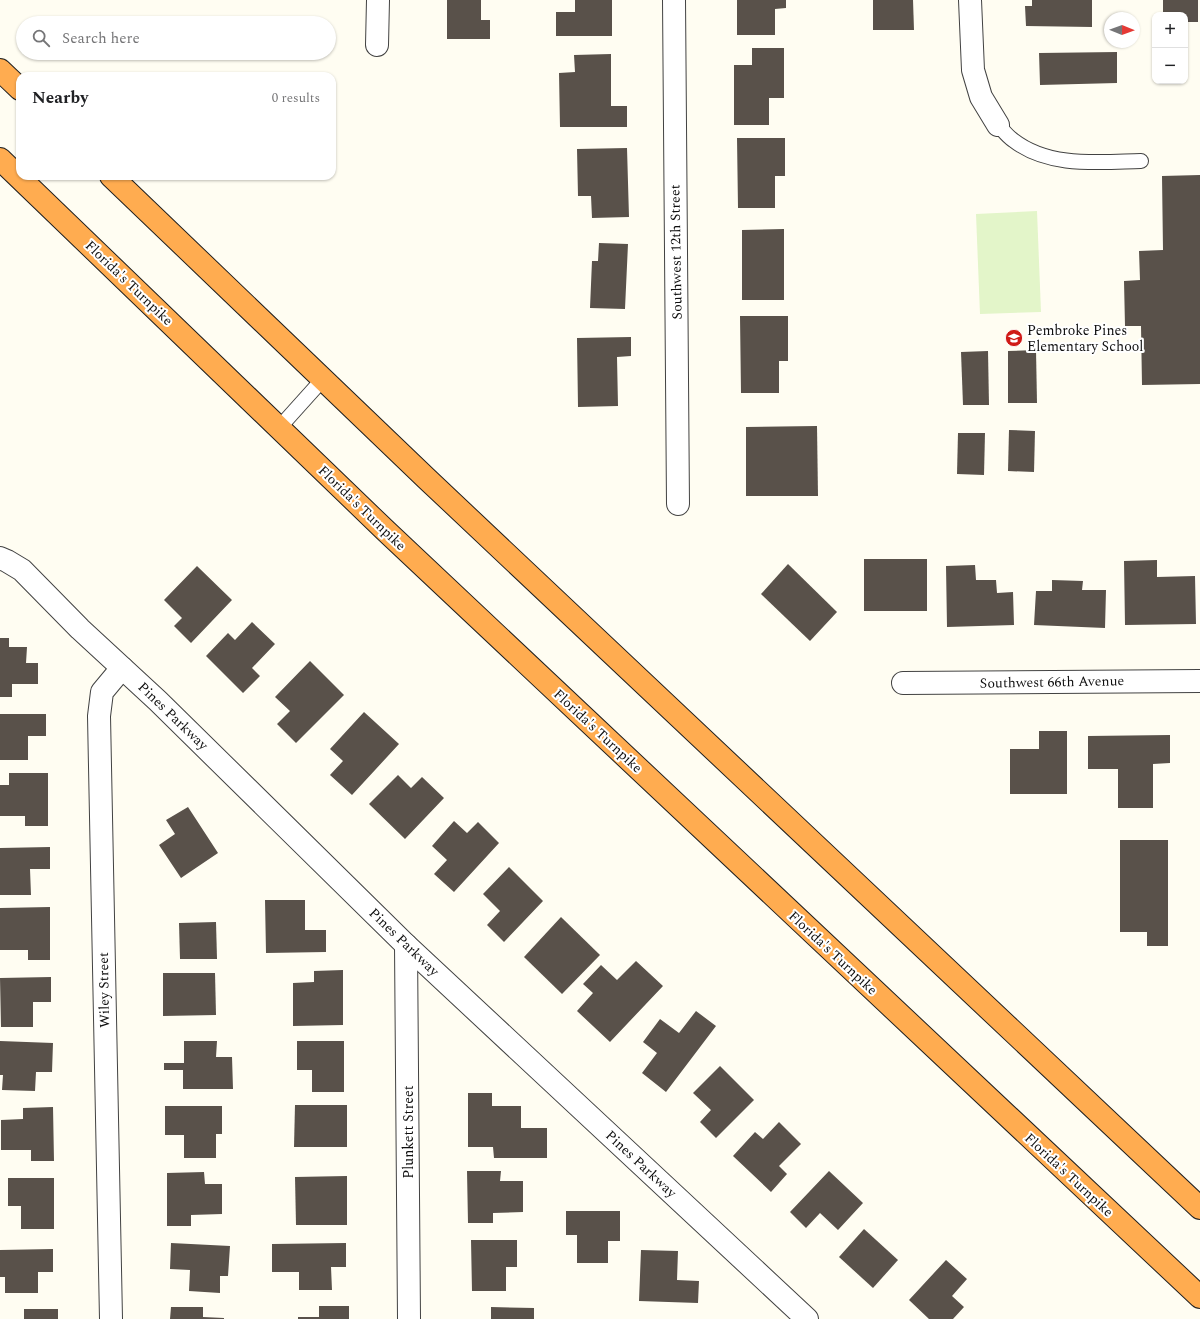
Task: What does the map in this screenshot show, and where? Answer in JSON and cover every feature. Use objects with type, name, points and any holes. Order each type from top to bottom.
[{"type":"highway","points":[[0,70],[16,85]]},
{"type":"highway","name":"Florida's Turnpike","points":[[0,159],[16,174]]},
{"type":"highway","name":"Florida's Turnpike","points":[[22,180],[415,558],[1200,1297]]},
{"type":"highway","points":[[115,180],[323,379],[1200,1208]]},
{"type":"street","points":[[377,45],[378,0]]},
{"type":"street","name":"Southwest 12th Street","points":[[674,0],[678,504]]},
{"type":"street","points":[[970,0],[973,70],[980,98],[998,125]]},
{"type":"street","name":"Pines Parkway","points":[[3,559],[22,570],[80,629],[164,706],[406,945],[807,1319]]},
{"type":"street","name":"Wiley Street","points":[[111,1319],[99,716],[102,692],[122,668]]},
{"type":"street","name":"Southwest 66th Avenue","points":[[903,683],[1200,681]]},
{"type":"street","name":"Plunkett Street","points":[[406,945],[409,1319]]},
{"type":"lane","points":[[998,125],[1012,140],[1031,152],[1056,160],[1089,162],[1141,161]]},
{"type":"lane","points":[[279,428],[323,379]]},
{"type":"green space","points":[[1037,211],[1041,312],[980,314],[976,214]]},
{"type":"building","points":[[447,0],[481,0],[481,20],[490,20],[490,39],[447,39]]},
{"type":"building","points":[[575,0],[612,0],[612,36],[556,36],[556,12],[575,12]]},
{"type":"building","points":[[737,0],[786,0],[786,8],[775,9],[775,35],[737,35]]},
{"type":"building","points":[[873,0],[913,0],[914,30],[873,30]]},
{"type":"building","points":[[1032,0],[1092,0],[1092,27],[1026,26],[1025,6],[1032,6]]},
{"type":"building","points":[[1163,0],[1198,0],[1198,22],[1188,22],[1188,12],[1163,12]]},
{"type":"building","points":[[752,48],[784,48],[784,98],[769,98],[769,125],[734,125],[734,65],[752,65]]},
{"type":"building","points":[[1117,52],[1117,83],[1040,85],[1039,53]]},
{"type":"building","points":[[611,54],[611,106],[627,106],[627,127],[560,127],[559,73],[575,72],[574,55]]},
{"type":"building","points":[[737,138],[785,138],[785,176],[775,176],[775,208],[738,208]]},
{"type":"building","points":[[627,148],[629,217],[592,218],[591,196],[578,196],[577,149]]},
{"type":"building","points":[[1200,175],[1200,384],[1142,385],[1141,326],[1125,326],[1124,281],[1140,280],[1139,251],[1163,250],[1162,176]]},
{"type":"building","points":[[784,229],[784,300],[742,300],[742,230]]},
{"type":"building","points":[[599,243],[628,244],[625,309],[590,308],[592,261],[598,261]]},
{"type":"building","points":[[740,316],[788,316],[788,361],[779,361],[779,393],[741,393]]},
{"type":"building","points":[[631,337],[631,356],[617,357],[618,406],[578,407],[577,338]]},
{"type":"building","points":[[1036,350],[1037,403],[1008,403],[1008,351]]},
{"type":"building","points":[[988,351],[989,405],[963,405],[961,352]]},
{"type":"building","points":[[817,426],[818,496],[746,496],[746,427]]},
{"type":"building","points":[[1009,430],[1035,431],[1034,472],[1008,471]]},
{"type":"building","points":[[958,433],[985,433],[984,475],[957,474]]},
{"type":"building","points":[[864,559],[927,559],[927,611],[864,611]]},
{"type":"building","points":[[1157,560],[1157,577],[1195,576],[1196,624],[1125,625],[1124,561]]},
{"type":"building","points":[[788,564],[837,612],[810,641],[761,594]]},
{"type":"building","points":[[975,565],[976,580],[996,580],[997,593],[1013,592],[1014,625],[947,627],[946,566]]},
{"type":"building","points":[[197,566],[232,600],[191,643],[174,626],[182,618],[164,600]]},
{"type":"building","points":[[1052,580],[1083,581],[1082,590],[1106,590],[1105,628],[1034,625],[1036,591],[1052,591]]},
{"type":"building","points":[[252,622],[275,644],[252,668],[260,676],[243,693],[206,656],[228,633],[235,640]]},
{"type":"building","points":[[0,638],[9,638],[9,647],[27,647],[26,663],[38,663],[38,684],[12,684],[12,697],[0,697]]},
{"type":"building","points":[[310,661],[344,695],[296,743],[277,724],[290,711],[275,697]]},
{"type":"building","points":[[364,712],[399,744],[352,795],[330,775],[343,761],[330,749]]},
{"type":"building","points":[[0,714],[46,714],[46,736],[28,736],[28,760],[0,760]]},
{"type":"building","points":[[1039,731],[1067,731],[1067,794],[1010,794],[1010,749],[1039,749]]},
{"type":"building","points":[[1170,735],[1170,763],[1153,764],[1153,808],[1118,808],[1118,769],[1088,769],[1088,736]]},
{"type":"building","points":[[9,773],[48,773],[48,826],[25,826],[25,816],[0,816],[0,785],[9,785]]},
{"type":"building","points":[[398,775],[411,788],[422,777],[444,798],[405,839],[369,804]]},
{"type":"building","points":[[188,807],[218,853],[181,878],[159,845],[175,834],[166,820]]},
{"type":"building","points":[[454,821],[467,833],[478,822],[499,843],[454,892],[434,874],[447,860],[432,846]]},
{"type":"building","points":[[1120,840],[1168,840],[1168,946],[1147,946],[1147,932],[1120,932]]},
{"type":"building","points":[[50,847],[50,869],[30,869],[31,895],[0,895],[0,848]]},
{"type":"building","points":[[509,867],[543,901],[504,942],[487,925],[500,911],[483,894]]},
{"type":"building","points":[[265,900],[305,900],[305,930],[326,930],[326,952],[266,953]]},
{"type":"building","points":[[50,907],[50,960],[28,960],[28,950],[0,950],[0,908]]},
{"type":"building","points":[[561,917],[600,955],[562,994],[524,957]]},
{"type":"building","points":[[216,922],[217,959],[180,959],[179,923]]},
{"type":"building","points":[[636,961],[663,986],[610,1042],[577,1011],[593,993],[583,984],[601,965],[617,980]]},
{"type":"building","points":[[343,970],[343,1025],[293,1026],[293,983],[314,982],[314,971]]},
{"type":"building","points":[[163,973],[215,973],[216,1015],[163,1016]]},
{"type":"building","points":[[51,977],[51,1002],[33,1002],[33,1027],[1,1027],[0,978]]},
{"type":"building","points":[[696,1011],[716,1026],[666,1092],[642,1073],[657,1053],[643,1042],[660,1019],[679,1033]]},
{"type":"building","points":[[0,1041],[53,1043],[52,1072],[36,1072],[35,1091],[2,1090],[3,1075],[0,1075]]},
{"type":"building","points":[[184,1041],[217,1041],[216,1057],[232,1057],[233,1089],[183,1089],[183,1070],[164,1070],[164,1063],[184,1063]]},
{"type":"building","points":[[297,1041],[344,1041],[344,1092],[312,1092],[312,1070],[297,1070]]},
{"type":"building","points":[[720,1066],[754,1100],[716,1138],[700,1122],[711,1110],[693,1093]]},
{"type":"building","points":[[468,1093],[492,1093],[492,1106],[521,1106],[521,1128],[547,1128],[547,1158],[494,1158],[493,1147],[468,1147]]},
{"type":"building","points":[[295,1105],[347,1105],[347,1147],[294,1147]]},
{"type":"building","points":[[165,1106],[222,1106],[222,1134],[216,1134],[216,1158],[184,1158],[184,1135],[165,1135]]},
{"type":"building","points":[[53,1107],[54,1161],[31,1161],[31,1150],[1,1150],[1,1120],[23,1119],[23,1108]]},
{"type":"building","points":[[779,1122],[801,1144],[779,1166],[787,1174],[771,1192],[733,1156],[755,1132],[763,1139]]},
{"type":"building","points":[[467,1171],[501,1171],[500,1181],[523,1181],[523,1212],[493,1213],[493,1223],[468,1223]]},
{"type":"building","points":[[829,1171],[863,1203],[838,1230],[820,1213],[806,1228],[790,1212]]},
{"type":"building","points":[[204,1172],[205,1184],[222,1184],[222,1214],[191,1215],[191,1226],[167,1226],[167,1173]]},
{"type":"building","points":[[347,1176],[347,1225],[296,1225],[295,1177]]},
{"type":"building","points":[[8,1178],[54,1178],[54,1229],[21,1229],[21,1206],[8,1206]]},
{"type":"building","points":[[566,1211],[620,1211],[620,1241],[608,1241],[608,1263],[577,1263],[577,1235],[566,1235]]},
{"type":"building","points":[[864,1229],[898,1260],[873,1288],[839,1257]]},
{"type":"building","points":[[471,1240],[517,1240],[517,1267],[506,1267],[506,1291],[472,1291]]},
{"type":"building","points":[[171,1243],[230,1246],[228,1276],[220,1276],[220,1293],[189,1291],[190,1270],[170,1269]]},
{"type":"building","points":[[346,1243],[346,1267],[331,1267],[332,1290],[299,1290],[299,1272],[272,1272],[272,1244]]},
{"type":"building","points":[[53,1249],[53,1272],[38,1272],[38,1293],[5,1293],[5,1277],[0,1277],[0,1250]]},
{"type":"building","points":[[641,1250],[678,1251],[677,1280],[699,1281],[698,1303],[639,1301]]},
{"type":"building","points":[[946,1260],[967,1279],[952,1296],[964,1307],[953,1319],[929,1319],[909,1300]]},
{"type":"building","points":[[319,1306],[349,1306],[349,1319],[298,1319],[298,1317],[319,1317]]},
{"type":"building","points":[[171,1307],[203,1307],[203,1317],[224,1319],[170,1319]]},
{"type":"building","points":[[491,1307],[534,1308],[534,1319],[491,1319]]},
{"type":"building","points":[[24,1309],[58,1309],[58,1319],[24,1319]]},
{"type":"place","name":"Pembroke Pines Elementary School","points":[[1014,338]]}]
